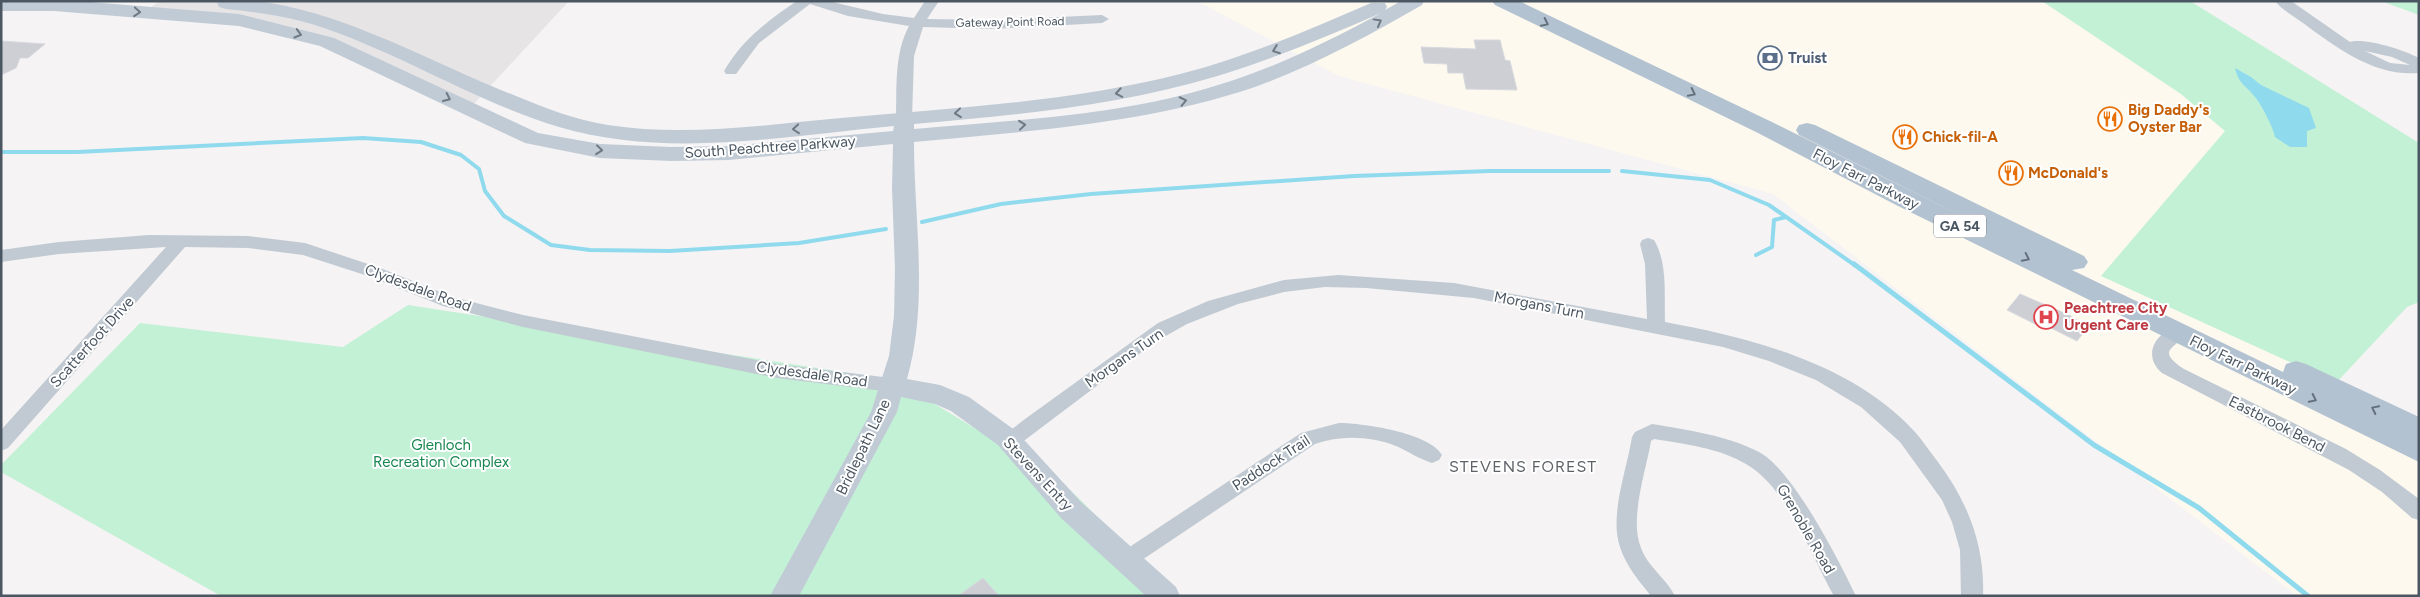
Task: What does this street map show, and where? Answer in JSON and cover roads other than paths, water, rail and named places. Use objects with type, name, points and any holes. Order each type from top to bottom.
[{"type":"main road","name":"South Peachtree Parkway","points":[[207,1],[305,17],[347,30],[441,72],[530,109],[575,125],[623,133],[715,135],[1069,121],[1160,106],[1215,93],[1253,80],[1341,43],[1416,1]]},
{"type":"main road","name":"South Peachtree Parkway","points":[[1,5],[56,3],[239,20],[289,31],[327,42],[532,138],[581,148],[671,154],[729,153],[1117,94],[1184,79],[1272,51],[1390,1]]},
{"type":"main road","name":"Floy Farr Parkway","points":[[1502,1],[1766,128],[1913,192],[1914,195],[1924,197],[2001,233],[2024,236],[2419,430]]},
{"type":"main road","name":"Floy Farr Parkway","points":[[1541,1],[1913,192],[2177,333],[2419,451]]},
{"type":"main road","name":"Bridlepath Lane","points":[[784,596],[884,412],[891,385],[902,356],[906,316],[904,127]]},
{"type":"main road","name":"Stevens Entry","points":[[891,385],[947,398],[960,404],[1010,441],[1071,510],[1166,596]]},
{"type":"street","points":[[731,71],[737,59],[754,40],[806,1]]},
{"type":"street","name":"Gateway Point Road","points":[[813,1],[851,12],[917,21],[981,25],[1102,19]]},
{"type":"street","points":[[904,127],[906,49],[917,21],[932,1]]},
{"type":"street","points":[[2282,1],[2372,61],[2395,67],[2419,69]]},
{"type":"street","points":[[2340,41],[2399,55],[2414,60],[2419,65]]},
{"type":"street","name":"Clydesdale Road","points":[[1,256],[59,248],[182,241],[248,242],[305,249],[374,272],[449,302],[523,321],[748,365],[891,385]]},
{"type":"street","name":"Scatterfoot Drive","points":[[1,443],[182,241]]},
{"type":"street","points":[[1648,244],[1654,264],[1656,328]]},
{"type":"street","name":"Morgans Turn","points":[[1010,441],[1150,336],[1190,316],[1243,296],[1312,281],[1354,281],[1474,292],[1733,344],[1786,359],[1836,381],[1874,406],[1924,454],[1949,495],[1969,539],[1974,574],[1972,596]]},
{"type":"street","name":"Eastbrook Bend","points":[[2177,333],[2163,342],[2160,351],[2164,364],[2177,374],[2337,454],[2404,497],[2419,512]]},
{"type":"street","name":"Paddock Trail","points":[[1126,560],[1308,438],[1325,431],[1352,430],[1384,434],[1412,443],[1432,455]]},
{"type":"street","name":"Grenoble Road","points":[[1664,596],[1634,555],[1628,541],[1627,523],[1642,437],[1652,431],[1740,452],[1761,463],[1793,502],[1845,596]]},
{"type":"water","points":[[2235,68],[2261,85],[2309,108],[2316,128],[2307,131],[2307,147],[2290,147],[2275,137],[2261,105],[2241,81]]},
{"type":"waterway","points":[[1,152],[77,152],[363,138],[421,142],[461,155],[479,169],[485,191],[504,216],[551,245],[590,250],[670,251],[799,243],[886,229]]},
{"type":"waterway","points":[[922,222],[1001,204],[1091,194],[1354,176],[1490,171],[1609,171]]},
{"type":"waterway","points":[[1622,171],[1710,180],[1769,205],[1856,266]]},
{"type":"waterway","points":[[1756,255],[1772,247],[1774,220],[1786,217]]},
{"type":"waterway","points":[[1854,264],[2094,445],[2199,508],[2308,596]]},
{"type":"place","name":"Truist","points":[[1770,58]]},
{"type":"place","name":"Big Daddy's Oyster Bar","points":[[2110,119]]},
{"type":"place","name":"Chick-fil-A","points":[[1905,137]]},
{"type":"place","name":"McDonald's","points":[[2011,173]]},
{"type":"place","name":"Peachtree City Urgent Care","points":[[2046,317]]},
{"type":"district","name":"STEVENS FOREST","points":[[1523,466]]},
{"type":"park label","name":"Glenloch Recreation Complex","points":[[441,454]]}]
